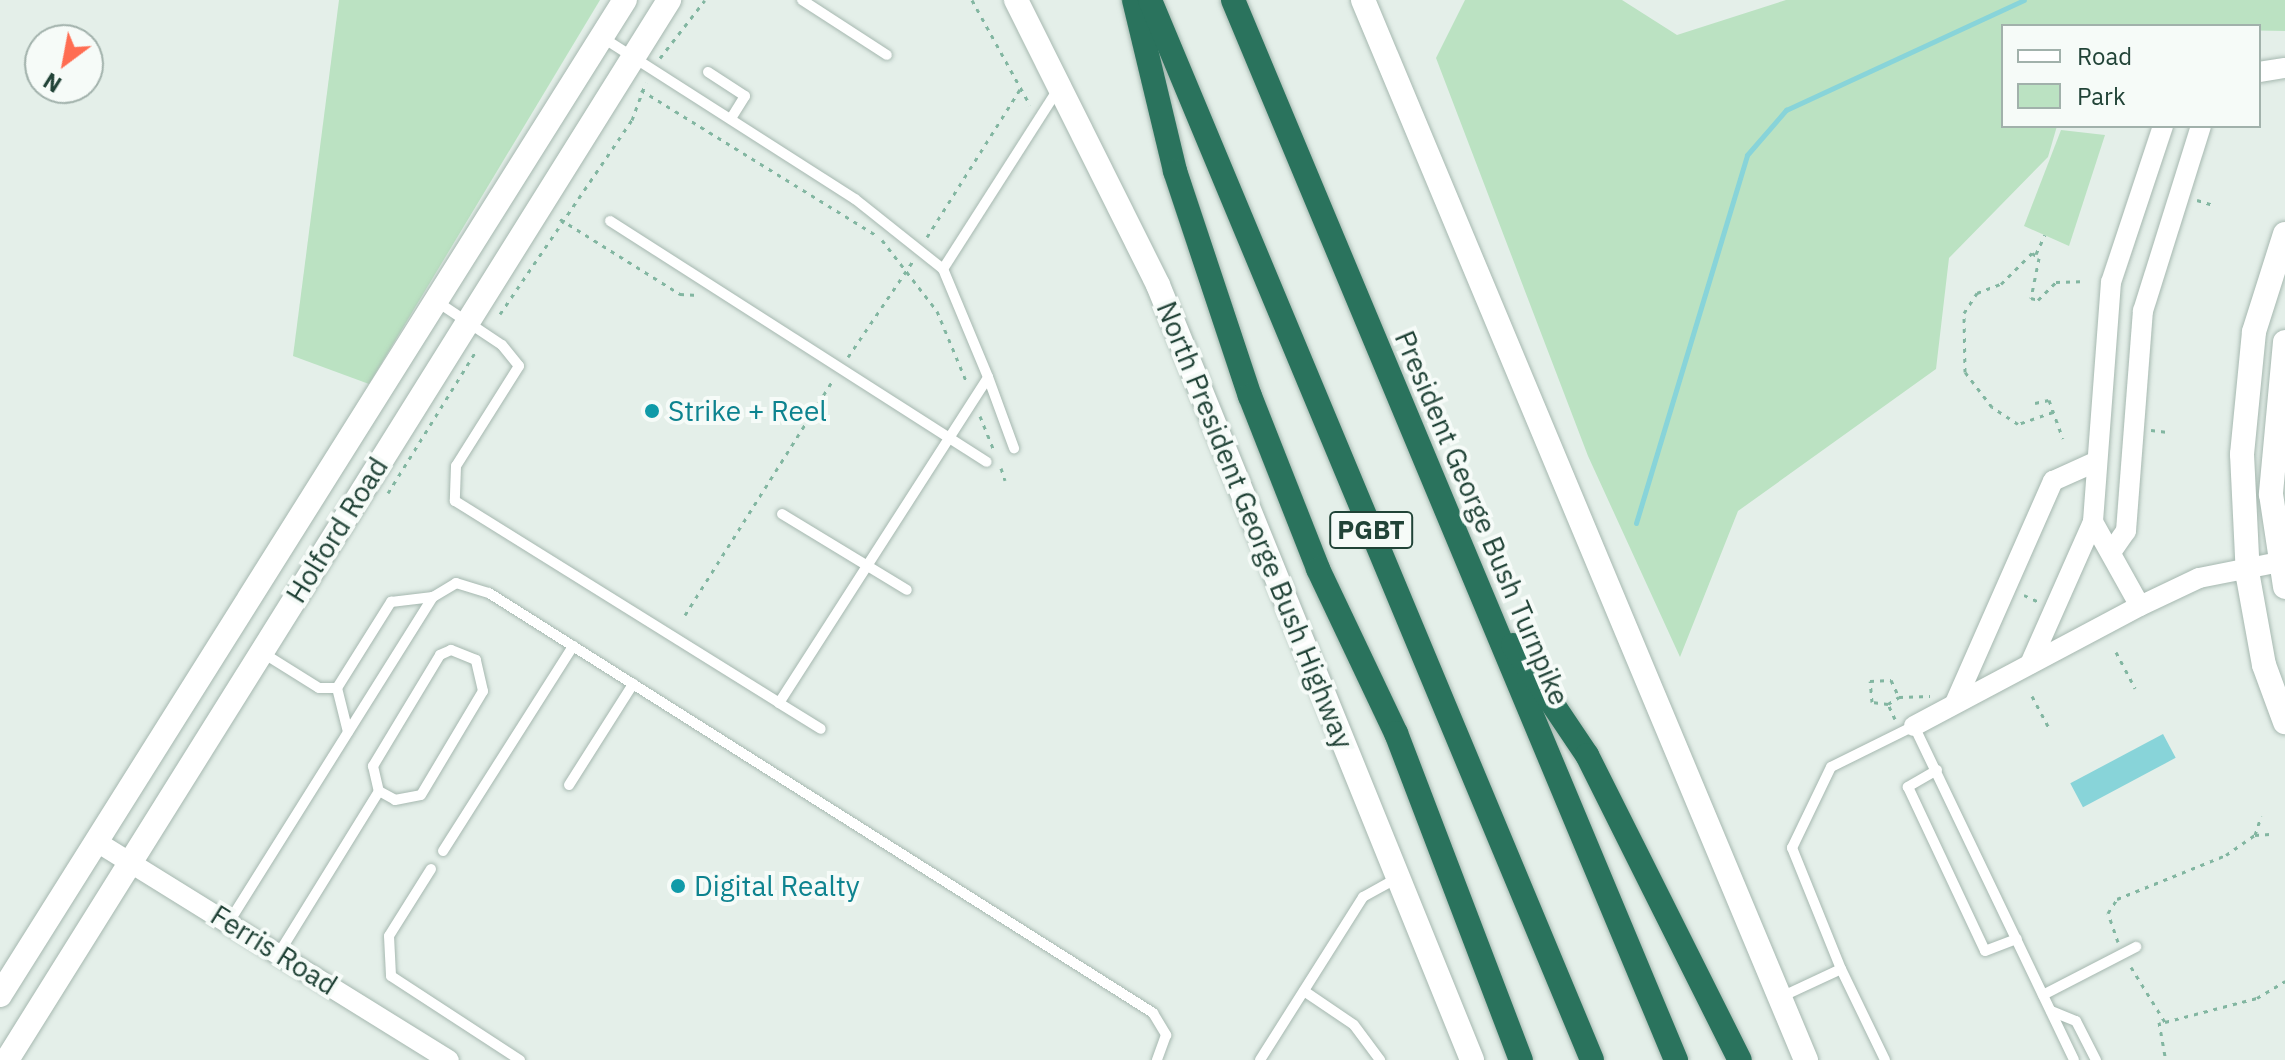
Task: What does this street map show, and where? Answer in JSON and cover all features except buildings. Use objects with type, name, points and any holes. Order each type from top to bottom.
[{"type":"highway","points":[[1134,0],[1175,171],[1250,396],[1318,569],[1396,733],[1521,1060]]},
{"type":"highway","name":"PGBT","points":[[1150,0],[1592,1060]]},
{"type":"highway","name":"President George Bush Turnpike","points":[[1233,0],[1676,1060]]},
{"type":"highway","points":[[1484,601],[1587,755],[1740,1060]]},
{"type":"street","name":"Holford Road","points":[[1,991],[625,0]]},
{"type":"street","name":"Holford Road","points":[[7,1060],[128,860],[669,0]]},
{"type":"street","name":"North President George Bush Highway","points":[[1016,0],[1158,285],[1472,1060]]},
{"type":"street","points":[[1363,0],[1806,1060]]},
{"type":"street","points":[[2261,72],[2285,68]]},
{"type":"street","points":[[2030,664],[2093,522],[2107,311],[2162,128]]},
{"type":"street","points":[[2114,548],[2126,531],[2143,311],[2200,128]]},
{"type":"street","points":[[2285,234],[2254,332],[2242,454],[2248,567],[2264,665],[2285,722]]},
{"type":"street","points":[[2107,311],[2143,311]]},
{"type":"street","points":[[2285,342],[2271,494],[2285,587]]},
{"type":"street","points":[[1947,699],[2053,481],[2095,462]]},
{"type":"street","points":[[2093,522],[2114,548],[2140,606]]},
{"type":"street","points":[[1905,723],[1947,699],[2030,664],[2199,578],[2283,561]]},
{"type":"street","name":"Ferris Road","points":[[97,842],[449,1060]]},
{"type":"lane","points":[[802,0],[887,55]]},
{"type":"lane","points":[[601,36],[855,199],[943,269],[1014,448]]},
{"type":"lane","points":[[708,72],[745,96],[731,118]]},
{"type":"lane","points":[[943,269],[1060,86]]},
{"type":"lane","points":[[610,221],[987,462]]},
{"type":"lane","points":[[436,301],[467,321],[519,366],[456,466],[455,501],[821,729]]},
{"type":"lane","points":[[779,703],[988,377]]},
{"type":"lane","points":[[782,514],[907,590]]},
{"type":"lane","points":[[348,732],[337,688],[391,602],[433,597],[456,583],[474,586],[1153,1013],[1166,1035],[1157,1060]]},
{"type":"lane","points":[[229,922],[433,597]]},
{"type":"lane","points":[[443,851],[573,646]]},
{"type":"lane","points":[[279,953],[379,791],[373,766],[440,655],[451,650],[476,660],[483,691],[421,795],[395,800],[379,791]]},
{"type":"lane","points":[[261,652],[319,688],[337,688]]},
{"type":"lane","points":[[569,785],[633,684]]},
{"type":"lane","points":[[1885,1060],[1841,969],[1792,848],[1831,767],[1905,723],[1937,770],[2074,1060]]},
{"type":"lane","points":[[1937,770],[1908,787],[1985,951],[2017,939]]},
{"type":"lane","points":[[431,869],[389,936],[391,976],[520,1060]]},
{"type":"lane","points":[[1260,1060],[1363,897],[1397,878]]},
{"type":"lane","points":[[2043,995],[2136,947]]},
{"type":"lane","points":[[1779,998],[1841,969]]},
{"type":"lane","points":[[1304,991],[1354,1025],[1380,1060]]},
{"type":"lane","points":[[2051,1011],[2076,1021],[2096,1060]]},
{"type":"path","points":[[663,54],[705,0]]},
{"type":"path","points":[[972,0],[1030,105]]},
{"type":"path","points":[[493,323],[560,219],[632,120],[646,81]]},
{"type":"path","points":[[928,236],[1021,88]]},
{"type":"path","points":[[641,90],[877,236],[908,268],[937,311],[966,382]]},
{"type":"path","points":[[2194,199],[2213,205]]},
{"type":"path","points":[[560,219],[680,294],[710,302]]},
{"type":"path","points":[[2045,235],[2036,254],[2031,298],[2038,300],[2056,282],[2081,281]]},
{"type":"path","points":[[2036,254],[1966,305],[1963,362],[1972,384],[2010,420],[2024,424],[2053,412]]},
{"type":"path","points":[[847,359],[912,261]]},
{"type":"path","points":[[388,493],[479,346]]},
{"type":"path","points":[[685,615],[833,380],[820,373]]},
{"type":"path","points":[[2035,403],[2046,399],[2063,439]]},
{"type":"path","points":[[978,411],[1005,480]]},
{"type":"path","points":[[2147,430],[2168,432]]},
{"type":"path","points":[[2016,591],[2043,604]]},
{"type":"path","points":[[2116,652],[2135,688]]},
{"type":"path","points":[[1899,697],[1891,680],[1870,681],[1872,702],[1888,704],[1899,697],[1947,699]]},
{"type":"path","points":[[2032,696],[2049,728]]},
{"type":"path","points":[[1888,704],[1905,723]]},
{"type":"path","points":[[2255,835],[2261,816]]},
{"type":"path","points":[[2118,942],[2108,913],[2117,899],[2219,859],[2255,835],[2270,834]]},
{"type":"path","points":[[2129,963],[2159,1020],[2166,1060]]},
{"type":"path","points":[[2159,1020],[2183,1021],[2216,1005],[2257,998],[2285,981]]},
{"type":"green space","points":[[339,0],[600,0],[369,384],[293,356]]},
{"type":"green space","points":[[1465,0],[1622,0],[1677,35],[1786,0],[2285,0],[2285,31],[2261,31],[2261,24],[2001,24],[2001,128],[2056,128],[2048,157],[1949,258],[1936,369],[1738,511],[1680,657],[1588,456],[1436,58]]},
{"type":"green space","points":[[2061,130],[2105,135],[2069,246],[2024,226]]},
{"type":"water","points":[[2163,734],[2176,758],[2083,807],[2070,783]]},
{"type":"waterway","points":[[1636,523],[1747,155],[1786,110],[2024,0]]},
{"type":"place","name":"Strike + Reel","points":[[652,411]]},
{"type":"place","name":"Digital Realty","points":[[678,886]]}]
